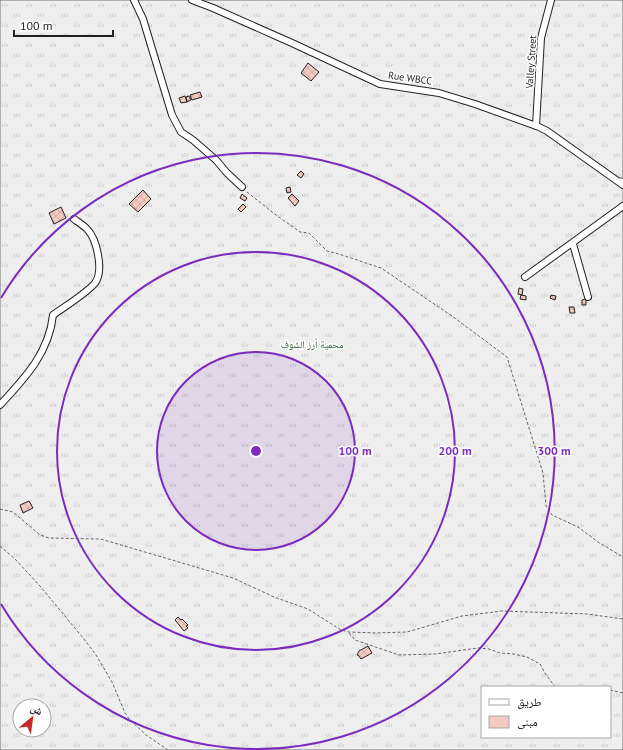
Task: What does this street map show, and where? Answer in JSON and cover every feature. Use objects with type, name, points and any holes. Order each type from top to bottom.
[{"type":"street","points":[[134,0],[143,19],[172,115],[181,132],[193,140],[216,160],[242,187]]},
{"type":"street","name":"Rue WBCC","points":[[192,0],[292,43],[380,84],[439,93],[536,126],[547,131],[622,183]]},
{"type":"street","name":"Valley Street","points":[[536,126],[541,38],[551,0]]},
{"type":"street","points":[[525,277],[573,244],[623,206]]},
{"type":"street","points":[[0,405],[30,373],[40,356],[52,328],[53,315],[75,300],[95,283],[100,271],[96,247],[87,229],[74,219]]},
{"type":"street","points":[[573,244],[588,297]]},
{"type":"path","points":[[242,187],[276,215],[300,232],[309,233],[327,251],[382,268],[452,316],[507,358],[543,473],[546,506],[552,515],[578,527],[598,542],[623,557]]},
{"type":"path","points":[[0,509],[13,512],[40,535],[54,538],[100,539],[233,578],[274,597],[308,609],[341,630],[349,632],[407,632],[462,616],[502,611],[587,614],[623,619]]},
{"type":"path","points":[[0,546],[40,586],[96,655],[112,682],[125,713],[130,720],[146,735],[168,750]]},
{"type":"path","points":[[349,632],[355,640],[399,655],[435,654],[478,648],[527,657],[540,664],[554,686]]},
{"type":"path","points":[[611,690],[623,693]]},
{"type":"green space","name":"محمية أرز الشوف","points":[[0,0],[623,0],[623,750],[0,750]]},
{"type":"building","points":[[308,63],[319,72],[311,81],[301,73]]},
{"type":"building","points":[[200,92],[202,97],[192,100],[190,95]]},
{"type":"building","points":[[185,96],[187,102],[181,103],[179,98]]},
{"type":"building","points":[[189,96],[191,100],[187,102],[186,97]]},
{"type":"building","points":[[301,171],[304,174],[301,178],[297,175]]},
{"type":"building","points":[[290,187],[291,192],[287,193],[286,188]]},
{"type":"building","points":[[143,190],[151,199],[138,212],[129,204]]},
{"type":"building","points":[[242,194],[247,198],[245,201],[240,198]]},
{"type":"building","points":[[292,194],[299,201],[295,206],[288,198]]},
{"type":"building","points":[[243,204],[246,207],[241,212],[238,209]]},
{"type":"building","points":[[61,207],[66,218],[54,224],[49,213]]},
{"type":"building","points":[[519,288],[523,289],[522,295],[518,294]]},
{"type":"building","points":[[521,295],[526,296],[526,300],[520,299]]},
{"type":"building","points":[[551,295],[556,296],[555,300],[550,298]]},
{"type":"building","points":[[586,299],[586,305],[582,305],[582,300]]},
{"type":"building","points":[[569,307],[574,307],[575,313],[570,313]]},
{"type":"building","points":[[29,501],[33,508],[23,513],[20,505]]},
{"type":"building","points":[[178,617],[188,625],[186,626],[188,628],[184,631],[175,620]]},
{"type":"building","points":[[368,646],[372,653],[361,659],[357,655],[359,651]]}]
